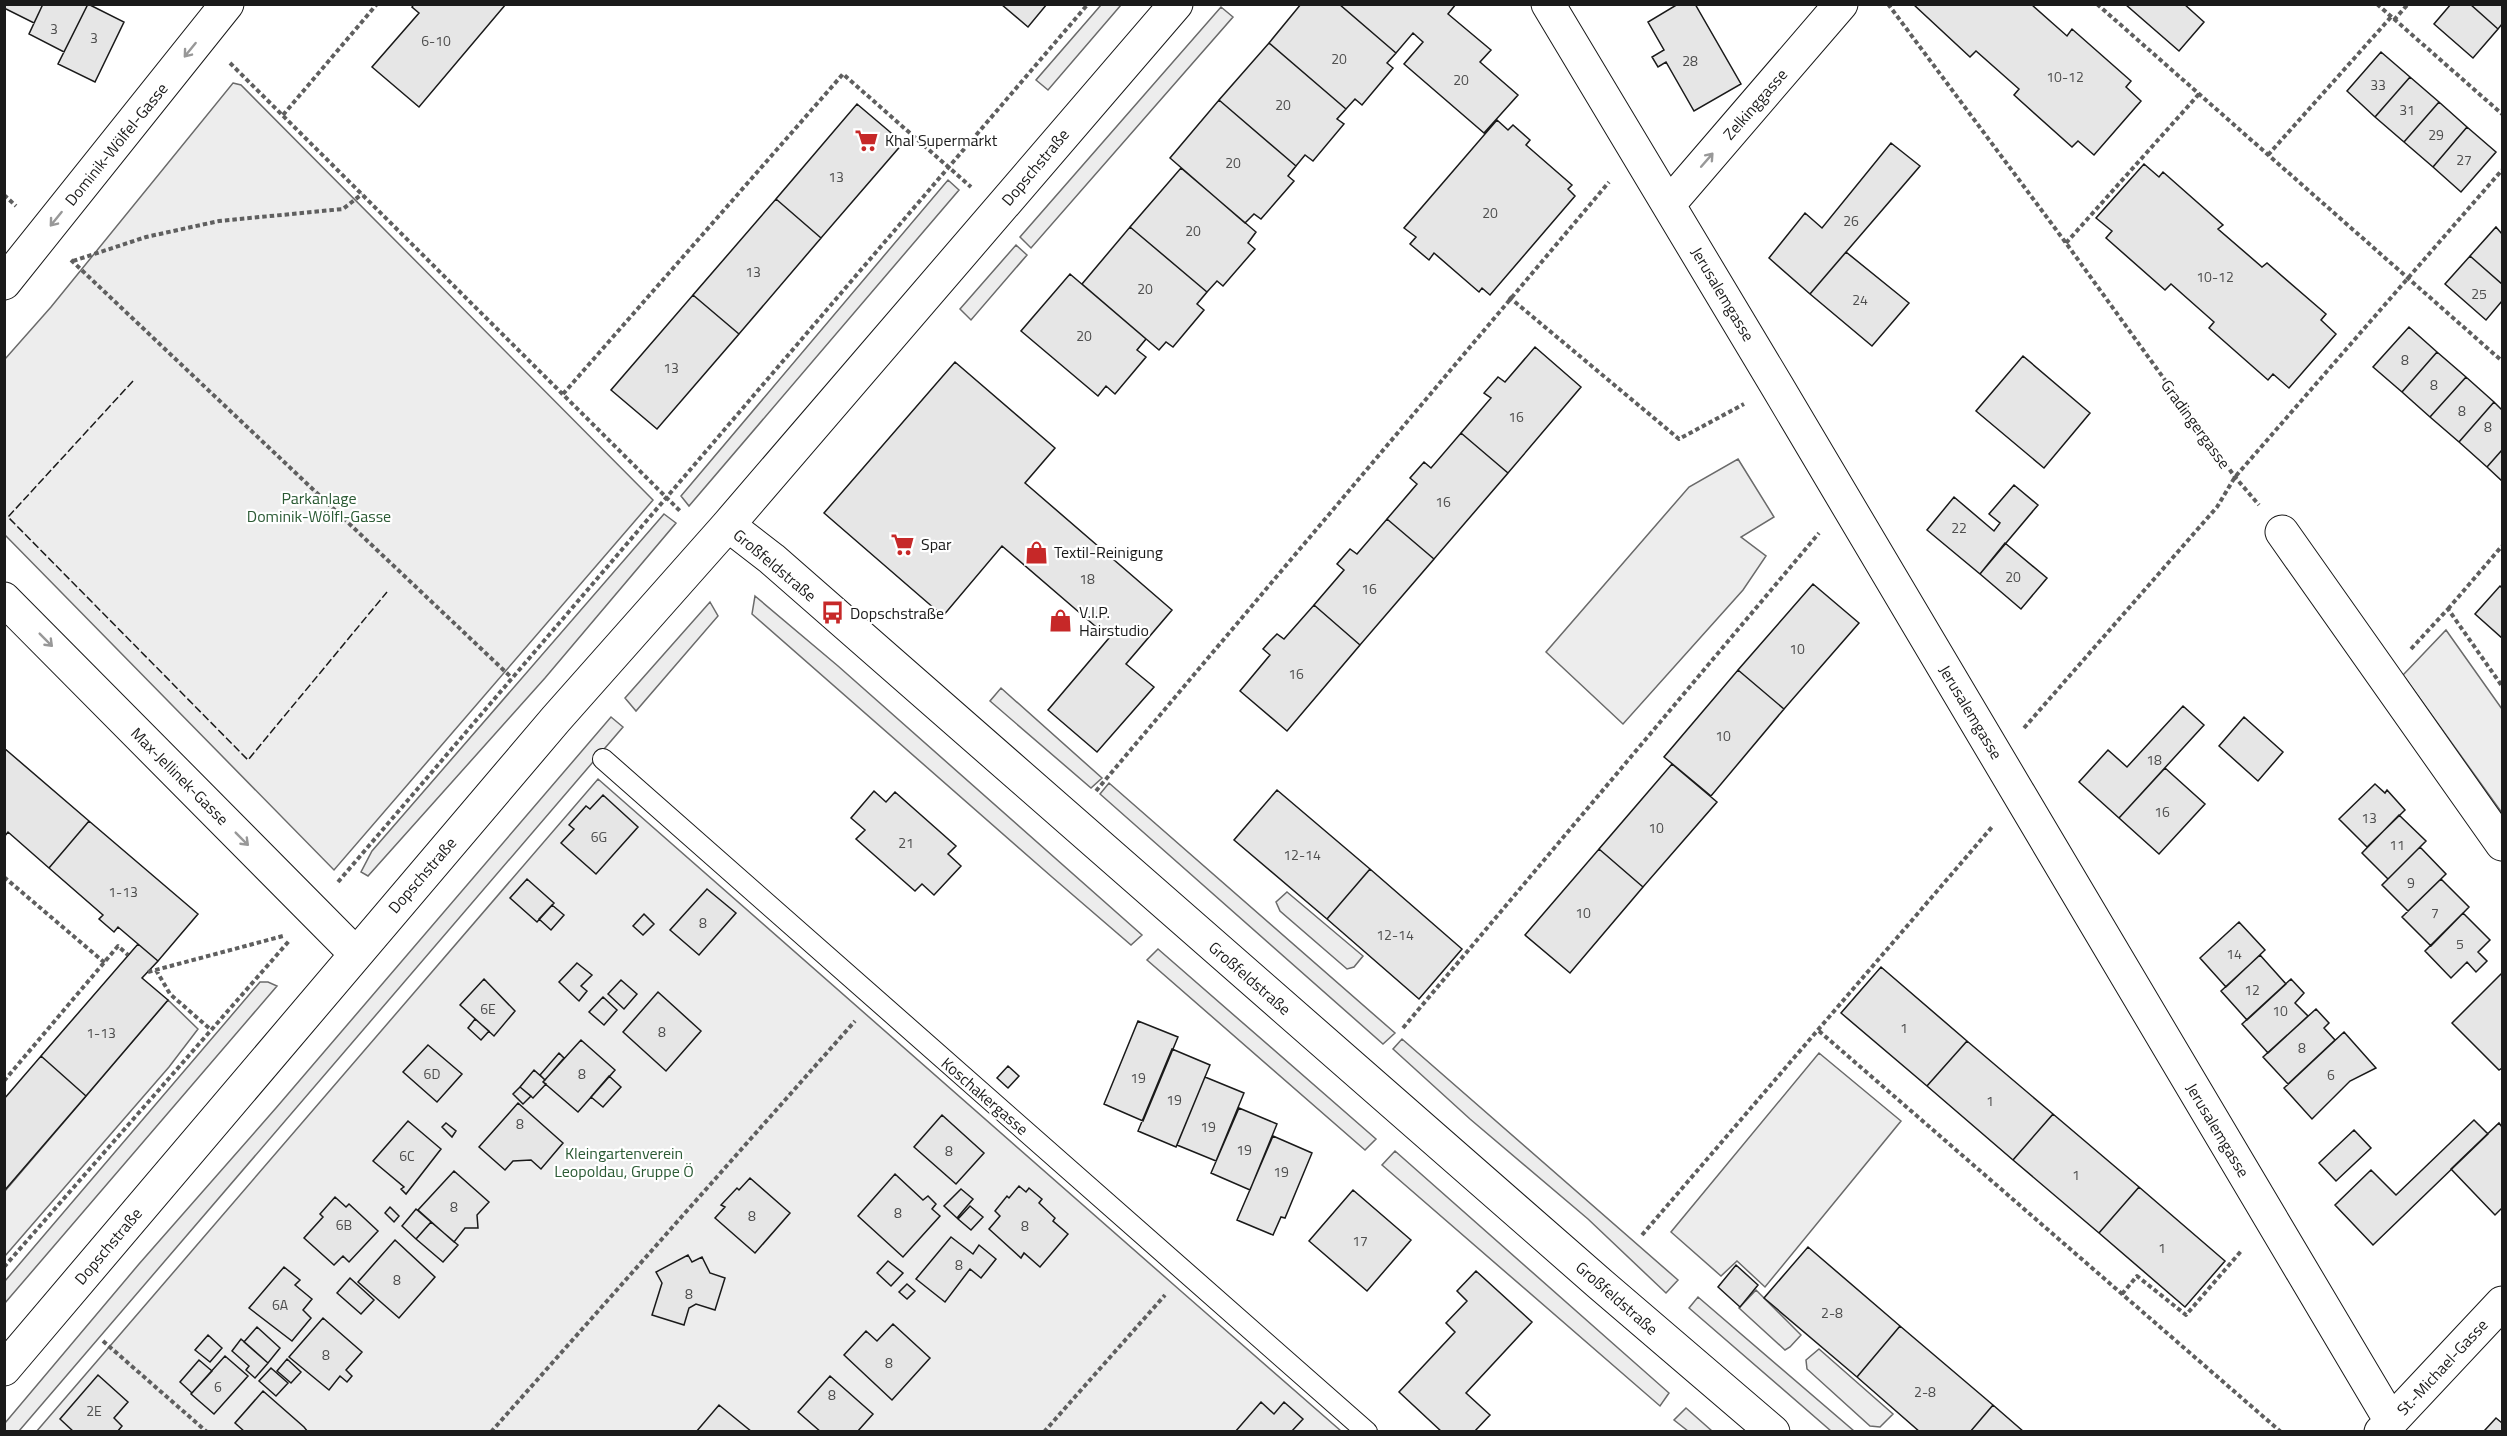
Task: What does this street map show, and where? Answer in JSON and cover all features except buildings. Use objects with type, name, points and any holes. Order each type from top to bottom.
[{"type":"street","name":"Dominik-Wölfel-Gasse","points":[[4,283],[227,4]]},
{"type":"street","name":"Dopschstraße","points":[[4,1369],[355,953],[556,719],[728,525],[1176,4]]},
{"type":"street","name":"Jerusalemgasse","points":[[1548,4],[1998,758],[2386,1426]]},
{"type":"street","name":"Zelkinggasse","points":[[1669,204],[1841,4]]},
{"type":"street","name":"Großfeldstraße","points":[[728,525],[772,559],[1070,821],[1773,1431]]},
{"type":"street","points":[[2282,532],[2502,844]]},
{"type":"street","name":"Max-Jellinek-Gasse","points":[[4,599],[305,922],[355,953]]},
{"type":"street","name":"St.-Michael-Gasse","points":[[2386,1426],[2502,1303]]},
{"type":"lane","name":"Koschakergasse","points":[[603,759],[1367,1431]]},
{"type":"path","points":[[282,115],[377,4]]},
{"type":"path","points":[[4,1267],[305,922],[1088,4]]},
{"type":"path","name":"Gradingergasse","points":[[1888,4],[2066,243],[2235,477],[2282,532]]},
{"type":"path","points":[[2097,4],[2502,361]]},
{"type":"path","points":[[2377,4],[2502,114]]},
{"type":"path","points":[[2268,155],[2392,18],[2408,4]]},
{"type":"path","points":[[202,35],[681,512]]},
{"type":"path","points":[[563,394],[843,74],[998,211]]},
{"type":"path","points":[[2066,243],[2199,94]]},
{"type":"path","points":[[1070,821],[1636,149]]},
{"type":"path","points":[[1998,758],[2217,507],[2235,477],[2502,170]]},
{"type":"path","points":[[72,261],[146,237],[219,221],[344,208],[362,194]]},
{"type":"path","points":[[44,234],[512,678]]},
{"type":"path","points":[[1509,297],[1678,439],[1744,404]]},
{"type":"path","points":[[1403,1028],[1845,501]]},
{"type":"path","points":[[2384,678],[2502,546]]},
{"type":"path","points":[[2448,609],[2502,686]]},
{"type":"path","points":[[1642,1235],[1992,827]]},
{"type":"path","points":[[4,877],[105,963]]},
{"type":"path","points":[[148,972],[305,922]]},
{"type":"path","points":[[4,1081],[118,946],[128,955]]},
{"type":"path","points":[[156,970],[170,994],[210,1029]]},
{"type":"path","points":[[492,1431],[874,999]]},
{"type":"path","points":[[1819,1031],[2281,1431]]},
{"type":"path","points":[[2122,1294],[2137,1276],[2186,1315],[2242,1250]]},
{"type":"path","points":[[1044,1431],[1185,1272]]},
{"type":"path","points":[[103,1341],[207,1431]]},
{"type":"shaded area","points":[[1101,5],[1121,5],[1048,90],[1036,80]]},
{"type":"shaded area","points":[[1221,7],[1233,17],[1031,248],[1020,237]]},
{"type":"shaded area","name":"Parkanlage Dominik-Wölfl-Gasse","points":[[233,83],[241,85],[653,500],[334,870],[5,535],[5,359],[51,307]]},
{"type":"shaded area","points":[[948,180],[959,190],[689,506],[681,496]]},
{"type":"shaded area","points":[[1016,245],[1027,255],[971,320],[960,309]]},
{"type":"shaded area","points":[[1738,459],[1774,517],[1741,537],[1766,556],[1743,590],[1623,724],[1546,652],[1689,487]]},
{"type":"shaded area","points":[[664,514],[676,523],[545,678],[368,876],[361,872],[372,851]]},
{"type":"shaded area","points":[[755,596],[838,666],[1142,935],[1131,945],[1052,877],[752,614]]},
{"type":"shaded area","points":[[710,602],[718,616],[636,711],[625,698]]},
{"type":"shaded area","points":[[2446,630],[2502,709],[2502,813],[2403,675]]},
{"type":"shaded area","points":[[1001,688],[1102,778],[1091,788],[990,701]]},
{"type":"shaded area","points":[[611,717],[623,727],[19,1431],[5,1432],[5,1423],[139,1264],[276,1108]]},
{"type":"shaded area","name":"Kleingartenverein Leopoldau, Gruppe Ö","points":[[598,779],[1182,1292],[1341,1431],[36,1432]]},
{"type":"shaded area","points":[[1109,783],[1395,1033],[1383,1044],[1100,794]]},
{"type":"shaded area","points":[[1287,892],[1363,956],[1354,967],[1347,969],[1280,911],[1276,902]]},
{"type":"shaded area","points":[[1158,949],[1376,1139],[1365,1150],[1147,960]]},
{"type":"shaded area","points":[[260,982],[268,982],[277,986],[5,1303],[5,1281]]},
{"type":"shaded area","points":[[168,1000],[198,1029],[169,1067],[5,1256],[5,1191]]},
{"type":"shaded area","points":[[1402,1039],[1678,1280],[1666,1293],[1588,1219],[1470,1119],[1393,1049]]},
{"type":"shaded area","points":[[1819,1053],[1901,1121],[1765,1287],[1737,1261],[1721,1276],[1671,1232]]},
{"type":"shaded area","points":[[1395,1151],[1669,1393],[1660,1406],[1382,1165]]},
{"type":"shaded area","points":[[1756,1290],[1801,1335],[1785,1350],[1739,1308]]},
{"type":"shaded area","points":[[1698,1297],[1854,1431],[1831,1431],[1689,1308]]},
{"type":"shaded area","points":[[1819,1349],[1893,1414],[1880,1427],[1870,1426],[1807,1369],[1806,1360]]},
{"type":"shaded area","points":[[1686,1408],[1712,1431],[1688,1431],[1674,1420]]},
{"type":"fence","points":[[133,381],[8,517],[248,760],[387,592]]},
{"type":"place","name":"Khal Supermarkt","points":[[867,140]]},
{"type":"place","name":"Spar","points":[[903,544]]},
{"type":"place","name":"Textil-Reinigung","points":[[1036,552]]},
{"type":"place","name":"Dopschstraße","points":[[832,613]]},
{"type":"place","name":"V.I.P. Hairstudio","points":[[1061,621]]}]
